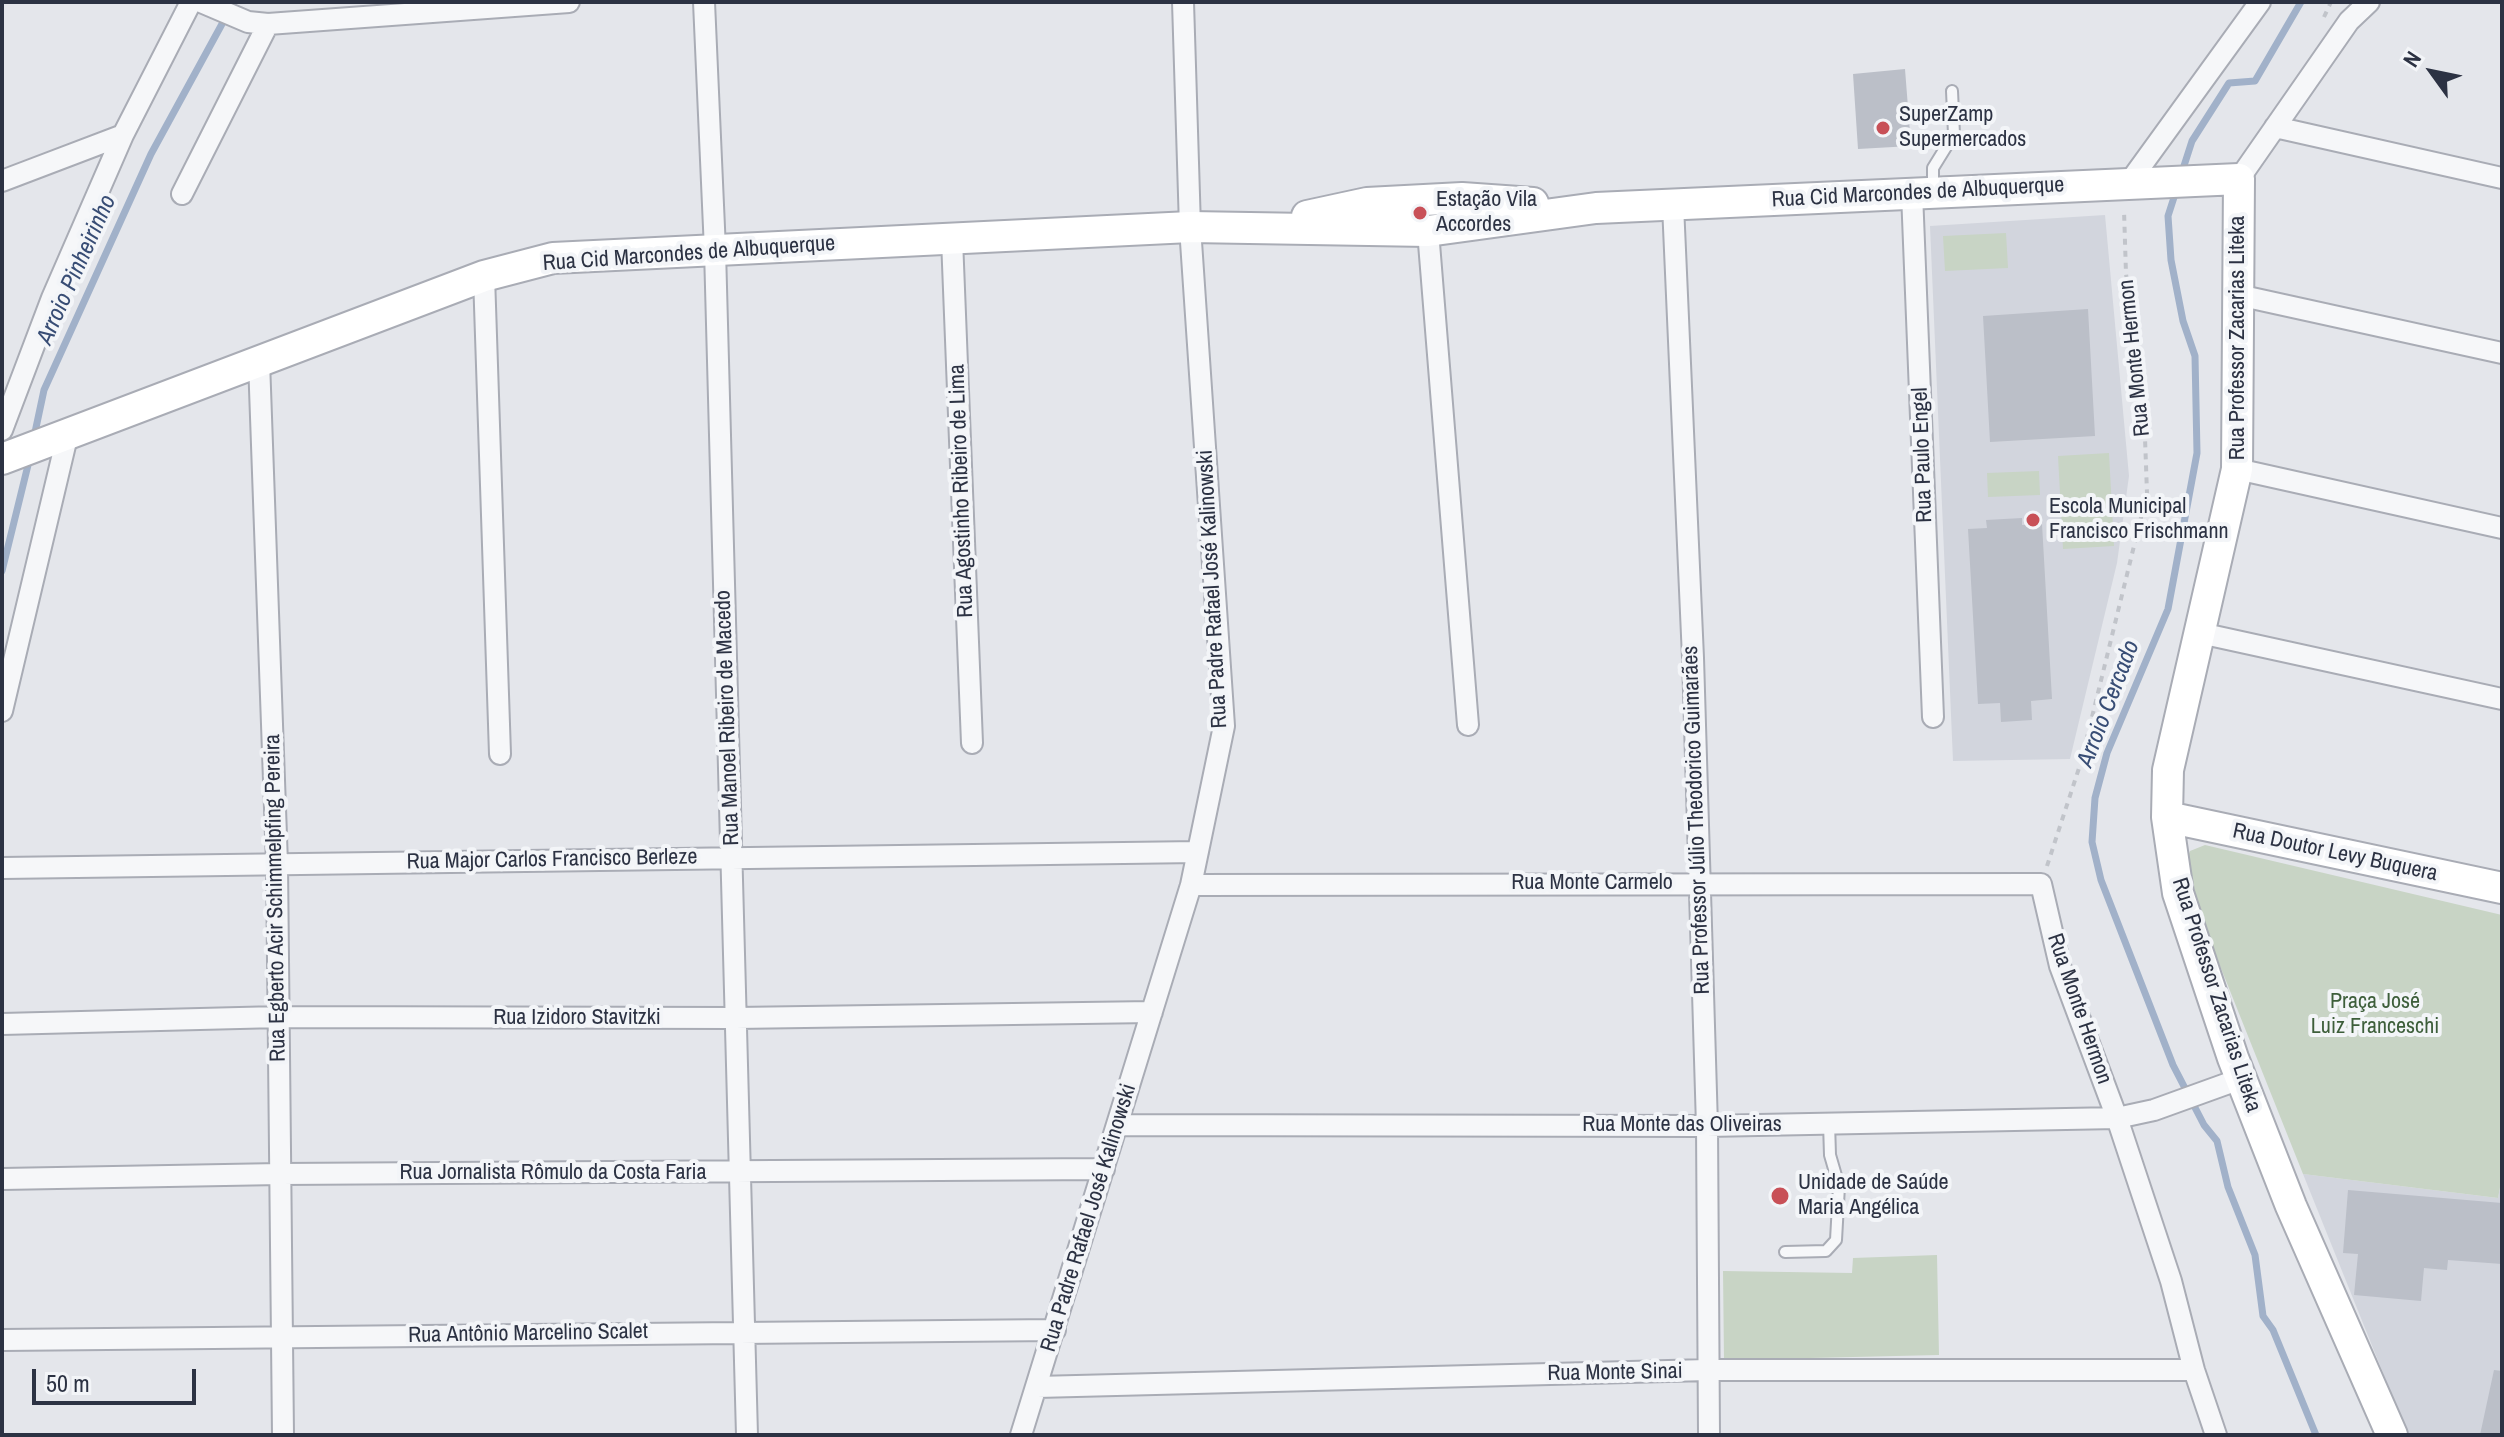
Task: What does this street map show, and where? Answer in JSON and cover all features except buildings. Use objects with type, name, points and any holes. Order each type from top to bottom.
[{"type":"street","points":[[3,449],[52,298],[123,135],[201,4],[258,23],[569,2]]},
{"type":"street","name":"Rua Manoel Ribeiro de Macedo","points":[[704,2],[715,250],[747,1435]]},
{"type":"street","name":"Rua Padre Rafael José Kalinowski","points":[[1021,1435],[1191,885],[1224,726],[1190,227],[1183,2]]},
{"type":"street","points":[[2139,183],[2260,2]]},
{"type":"street","points":[[2239,179],[2349,21],[2369,2]]},
{"type":"street","points":[[182,194],[258,23]]},
{"type":"street","points":[[2275,127],[2502,178]]},
{"type":"street","points":[[2,181],[123,135]]},
{"type":"street","name":"Rua Cid Marcondes de Albuquerque","points":[[3,449],[62,438],[484,276],[553,258],[1190,227],[1428,231],[1596,208],[2239,179]]},
{"type":"street","name":"Rua Professor Zacarias Liteka","points":[[2239,179],[2237,469],[2168,770],[2167,817],[2178,893],[2228,1082],[2291,1206],[2392,1435]]},
{"type":"street","name":"Rua Paulo Engel","points":[[1923,193],[1933,717]]},
{"type":"street","name":"Rua Cid Marcondes de Albuquerque","points":[[1266,226],[1367,203],[1462,198],[1596,208]]},
{"type":"street","name":"Rua Professor Júlio Theodorico Guimarães","points":[[1673,205],[1707,1126],[1709,1435]]},
{"type":"street","points":[[1428,231],[1468,725]]},
{"type":"street","name":"Rua Agostinho Ribeiro de Lima","points":[[952,239],[972,743]]},
{"type":"street","points":[[484,276],[500,754]]},
{"type":"street","points":[[2238,295],[2502,353]]},
{"type":"street","name":"Rua Egberto Acir Schimmelpfing Pereira","points":[[259,361],[277,864],[283,1435]]},
{"type":"street","points":[[2,711],[62,438]]},
{"type":"street","points":[[2237,469],[2502,528]]},
{"type":"street","points":[[2200,633],[2502,699]]},
{"type":"street","name":"Rua Doutor Levy Buquera","points":[[2167,817],[2502,888]]},
{"type":"street","name":"Rua Major Carlos Francisco Berleze","points":[[2,868],[1198,852]]},
{"type":"street","name":"Rua Monte Carmelo","points":[[1191,885],[2041,884]]},
{"type":"street","name":"Rua Monte Hermon","points":[[2041,884],[2060,966],[2117,1118],[2171,1281],[2194,1370],[2216,1435]]},
{"type":"street","name":"Rua Izidoro Stavitzki","points":[[2,1024],[279,1017],[736,1018],[1152,1012]]},
{"type":"street","name":"Rua Monte das Oliveiras","points":[[1118,1125],[1707,1126],[2117,1118],[2154,1110],[2228,1082]]},
{"type":"street","name":"Rua Jornalista Rômulo da Costa Faria","points":[[2,1179],[280,1174],[1104,1169]]},
{"type":"street","name":"Rua Antônio Marcelino Scalet","points":[[2,1340],[1055,1330]]},
{"type":"street","name":"Rua Monte Sinai","points":[[1037,1387],[1708,1370],[2194,1370]]},
{"type":"lane","points":[[1923,193],[1933,168],[1954,134],[1952,91]]},
{"type":"lane","points":[[1785,1252],[1826,1251],[1836,1240],[1839,1186],[1830,1155],[1829,1123]]},
{"type":"path","name":"Rua Monte Hermon","points":[[2041,884],[2081,762],[2147,493],[2143,383],[2122,223],[2139,183]]},
{"type":"shaded area","name":"Escola Municipal Francisco Frischmann","points":[[2105,215],[2129,476],[2117,563],[2070,759],[1953,761],[1930,226]]},
{"type":"shaded area","points":[[2303,1174],[2498,1198],[2502,1177],[2502,1435],[2408,1435]]},
{"type":"green space","points":[[2006,233],[2008,268],[1945,271],[1943,236]]},
{"type":"green space","points":[[2109,453],[2114,546],[2063,549],[2058,456]]},
{"type":"green space","points":[[2039,471],[2040,495],[1988,497],[1987,473]]},
{"type":"green space","name":"Praça José Luiz Franceschi","points":[[2205,845],[2502,915],[2502,1177],[2498,1198],[2303,1174],[2187,883],[2184,866],[2190,851]]},
{"type":"green space","points":[[1937,1255],[1939,1355],[1724,1360],[1723,1271],[1852,1273],[1853,1258]]},
{"type":"waterway","name":"Arroio Pinheirinho","points":[[34,437],[44,390],[151,154],[234,2]]},
{"type":"waterway","name":"Arroio Cercado","points":[[2182,172],[2192,141],[2229,83],[2255,81],[2301,2]]},
{"type":"waterway","name":"Arroio Cercado","points":[[2177,188],[2168,216],[2171,260],[2183,321],[2195,356],[2197,453],[2168,609],[2107,753],[2095,798],[2092,842],[2101,880],[2173,1065],[2204,1125],[2217,1141],[2228,1187],[2255,1255],[2263,1316],[2273,1330],[2316,1435]]},
{"type":"waterway","name":"Arroio Pinheirinho","points":[[2,571],[30,457]]},
{"type":"place","name":"SuperZamp Supermercados","points":[[1883,128]]},
{"type":"place","name":"Estação Vila Accordes","points":[[1420,213]]},
{"type":"place","name":"Escola Municipal Francisco Frischmann","points":[[2033,520]]},
{"type":"place","name":"Unidade de Saúde Maria Angélica","points":[[1780,1196]]}]
